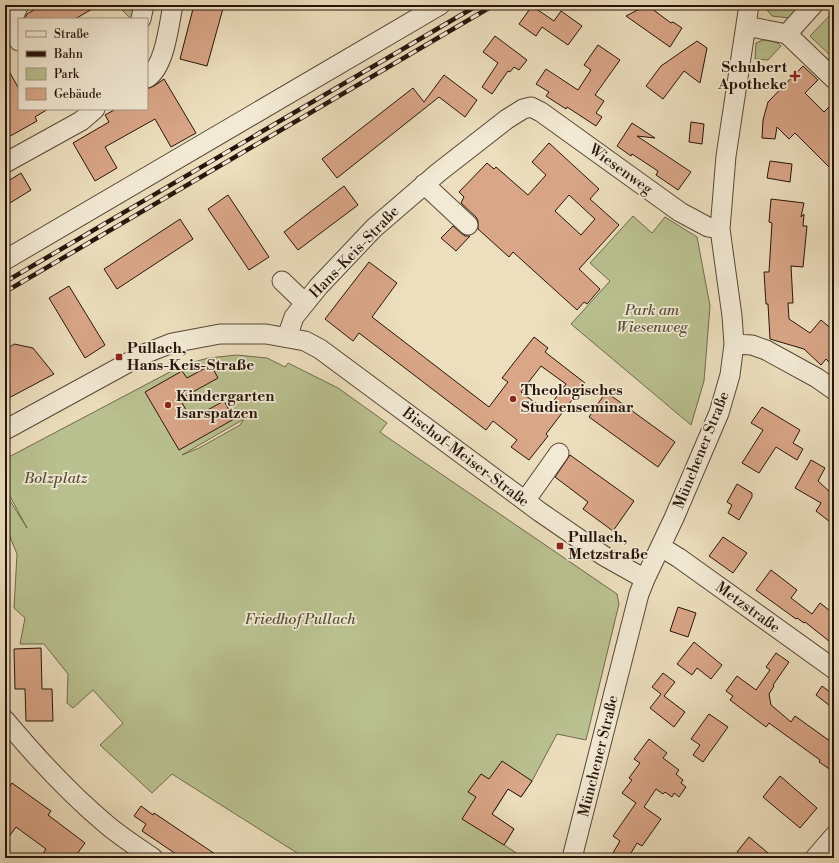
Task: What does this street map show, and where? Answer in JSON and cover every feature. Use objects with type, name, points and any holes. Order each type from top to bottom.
[{"type":"street","points":[[18,39],[13,29],[12,21],[14,13],[19,5]]},
{"type":"street","points":[[141,18],[144,5]]},
{"type":"street","points":[[148,77],[156,68],[161,58],[173,5]]},
{"type":"street","points":[[5,260],[440,5]]},
{"type":"street","name":"Münchener Straße","points":[[572,858],[635,610],[645,579],[719,413],[730,375],[734,344],[732,316],[720,229],[726,156],[749,5]]},
{"type":"street","points":[[787,34],[813,5]]},
{"type":"street","points":[[746,26],[787,34],[834,80]]},
{"type":"street","name":"Wiesenweg","points":[[524,109],[531,108],[541,112],[680,212],[708,227],[720,229]]},
{"type":"street","name":"Hans-Keis-Straße","points":[[287,337],[294,317],[305,303],[324,280],[374,228],[424,184],[507,119],[524,109]]},
{"type":"street","points":[[5,163],[82,121],[94,110]]},
{"type":"street","points":[[424,184],[468,226]]},
{"type":"street","points":[[282,281],[305,303]]},
{"type":"street","points":[[5,430],[144,354],[164,345],[220,334],[266,334],[287,337]]},
{"type":"street","name":"Bischof-Meiser-Straße","points":[[287,337],[305,341],[320,349],[525,501],[604,556],[645,579]]},
{"type":"street","points":[[734,344],[752,346],[766,350],[817,378],[834,390]]},
{"type":"street","points":[[525,501],[559,453]]},
{"type":"street","name":"Metzstraße","points":[[660,547],[679,558],[834,669]]},
{"type":"street","points":[[5,720],[29,750],[71,793],[107,825],[153,858]]},
{"type":"street","points":[[815,858],[834,836]]},
{"type":"green space","points":[[119,5],[135,5],[131,18]]},
{"type":"green space","points":[[763,5],[802,5],[789,18],[772,16]]},
{"type":"green space","points":[[834,11],[834,59],[810,36]]},
{"type":"green space","points":[[763,40],[775,42],[781,46],[768,60],[755,59],[756,43]]},
{"type":"green space","name":"Park am Wiesenweg","points":[[633,216],[652,233],[665,217],[697,237],[710,306],[704,381],[691,425],[571,324],[610,281],[590,263]]},
{"type":"green space","name":"Friedhof Pullach","points":[[237,355],[267,358],[285,367],[288,363],[338,388],[387,423],[380,432],[384,435],[617,594],[619,604],[586,740],[557,734],[532,781],[521,797],[507,788],[495,810],[490,813],[514,829],[504,845],[524,858],[305,858],[172,774],[152,793],[100,745],[123,723],[93,690],[73,708],[67,703],[68,674],[44,644],[20,644],[25,618],[14,608],[17,554],[5,525],[5,501],[9,499],[27,528],[5,487],[5,459],[183,365],[208,358]],"holes":[[[244,419],[240,425],[199,448],[182,455]]]},
{"type":"building","points":[[42,5],[99,5],[77,18],[25,18],[27,14]]},
{"type":"building","points":[[194,5],[224,5],[207,66],[180,59]]},
{"type":"building","points":[[647,5],[671,23],[673,22],[682,28],[670,47],[626,16]]},
{"type":"building","points":[[532,6],[554,21],[561,11],[582,26],[568,45],[542,27],[536,36],[519,24]]},
{"type":"building","points":[[495,36],[527,60],[519,70],[514,67],[510,72],[508,71],[492,94],[482,87],[498,63],[483,52]]},
{"type":"building","points":[[697,41],[707,48],[700,83],[684,71],[663,99],[646,86],[661,66]]},
{"type":"building","points":[[598,45],[620,60],[595,95],[604,101],[596,113],[602,117],[596,126],[567,107],[566,109],[546,96],[549,92],[536,84],[546,69],[578,90],[591,70],[584,65]]},
{"type":"building","points":[[5,64],[18,87],[18,110],[46,110],[35,117],[37,121],[5,139]]},
{"type":"building","points":[[803,66],[818,80],[805,93],[824,112],[834,102],[834,172],[795,133],[789,139],[777,127],[775,139],[762,138],[763,120],[768,102]]},
{"type":"building","points":[[444,75],[477,100],[465,117],[439,97],[337,178],[322,159],[413,88],[424,102]]},
{"type":"building","points":[[164,79],[196,133],[171,147],[155,119],[105,147],[117,168],[95,181],[73,143],[109,122],[105,115],[114,110],[148,110],[148,89]]},
{"type":"building","points":[[691,122],[704,124],[702,144],[689,142]]},
{"type":"building","points":[[632,123],[655,138],[637,136],[691,172],[678,190],[656,175],[658,171],[632,154],[631,156],[617,146]]},
{"type":"building","points":[[549,143],[599,189],[590,199],[619,225],[579,269],[600,289],[587,304],[584,302],[577,310],[513,252],[509,257],[478,229],[478,221],[476,217],[461,203],[464,197],[459,192],[487,163],[494,169],[496,167],[528,195],[546,175],[532,162]],"holes":[[[569,195],[595,219],[581,235],[555,211]]]},
{"type":"building","points":[[770,161],[792,164],[790,182],[767,178]]},
{"type":"building","points":[[21,173],[31,190],[10,203],[5,195],[5,183]]},
{"type":"building","points":[[344,186],[358,205],[298,250],[284,232]]},
{"type":"building","points":[[228,195],[269,257],[249,270],[208,209]]},
{"type":"building","points":[[771,199],[804,203],[801,217],[804,214],[803,226],[807,226],[803,267],[791,266],[793,303],[788,303],[789,319],[810,333],[821,320],[834,331],[834,367],[826,359],[821,365],[804,349],[770,339],[764,272],[769,272],[772,223],[769,222]]},
{"type":"building","points":[[180,219],[193,239],[117,289],[104,269]]},
{"type":"building","points":[[453,226],[465,236],[470,236],[456,251],[441,238]]},
{"type":"building","name":"Theologisches Studienseminar","points":[[369,262],[397,283],[372,317],[489,407],[508,382],[502,378],[534,337],[548,348],[545,352],[585,383],[546,434],[548,436],[529,460],[511,447],[517,440],[493,421],[486,430],[359,333],[353,341],[325,319]],"holes":[[[541,366],[566,384],[546,411],[521,392]]]},
{"type":"building","points":[[69,286],[105,345],[85,358],[49,298]]},
{"type":"building","points":[[14,344],[33,348],[54,374],[5,400],[5,351]]},
{"type":"building","name":"Kindergarten Isarspatzen","points":[[211,365],[218,378],[180,399],[191,419],[224,401],[234,419],[179,450],[145,392],[182,371],[187,378]]},
{"type":"building","points":[[606,392],[675,442],[658,467],[589,417]]},
{"type":"building","points":[[762,407],[800,430],[793,443],[803,449],[797,460],[776,447],[759,473],[742,463],[763,430],[751,423]]},
{"type":"building","points":[[570,455],[634,501],[613,531],[583,509],[588,502],[555,477]]},
{"type":"building","points":[[811,460],[825,468],[818,481],[830,492],[834,487],[834,525],[816,511],[821,503],[795,488]]},
{"type":"building","points":[[737,484],[752,493],[752,497],[739,520],[728,513],[732,505],[727,502]]},
{"type":"building","points":[[723,537],[747,553],[733,573],[709,556]]},
{"type":"building","points":[[771,570],[797,590],[791,598],[812,614],[820,603],[834,614],[834,645],[805,622],[804,623],[797,618],[796,619],[756,590]]},
{"type":"building","points":[[678,607],[696,613],[688,637],[670,631]]},
{"type":"building","points":[[694,642],[722,665],[711,679],[697,668],[692,675],[677,664]]},
{"type":"building","points":[[41,648],[42,689],[52,689],[53,721],[26,721],[25,689],[15,689],[14,649]]},
{"type":"building","points":[[776,653],[789,662],[773,685],[774,686],[769,694],[771,705],[791,722],[795,716],[834,744],[834,772],[769,723],[766,727],[730,700],[733,696],[726,691],[737,676],[756,690],[770,670],[766,667]]},
{"type":"building","points":[[663,673],[675,682],[664,696],[685,712],[674,727],[650,708],[661,694],[652,687]]},
{"type":"building","points":[[822,686],[834,695],[834,709],[816,695]]},
{"type":"building","points":[[709,714],[728,727],[703,762],[693,755],[700,745],[691,739]]},
{"type":"building","points":[[649,739],[667,753],[663,758],[679,770],[676,774],[683,780],[681,783],[686,787],[679,797],[674,793],[672,797],[665,792],[663,794],[656,789],[644,807],[661,819],[642,846],[637,843],[628,858],[610,858],[620,841],[613,836],[636,803],[622,793],[632,780],[629,778],[640,763],[634,759]]},
{"type":"building","points":[[502,761],[532,781],[521,797],[508,789],[492,814],[514,829],[504,845],[462,819],[476,797],[468,792],[481,774],[489,779]]},
{"type":"building","points":[[780,776],[817,808],[800,828],[763,797]]},
{"type":"building","points":[[12,783],[51,811],[48,815],[85,843],[74,858],[40,858],[46,849],[16,827],[5,842],[5,793]]},
{"type":"building","points":[[141,806],[153,815],[154,813],[221,858],[182,858],[142,831],[146,824],[134,816]]},
{"type":"building","points":[[749,837],[774,858],[744,858],[737,852]]},
{"type":"railway","points":[[5,282],[478,5]]},
{"type":"railway","points":[[5,292],[494,5]]},
{"type":"place","name":"Schubert Apotheke","points":[[795,76]]},
{"type":"place","name":"Pullach, Hans-Keis-Straße","points":[[119,357]]},
{"type":"place","name":"Theologisches Studienseminar","points":[[513,399]]},
{"type":"place","name":"Kindergarten Isarspatzen","points":[[168,405]]},
{"type":"place","name":"Pullach, Metzstraße","points":[[560,546]]},
{"type":"park label","name":"Bolzplatz","points":[[56,478]]}]
